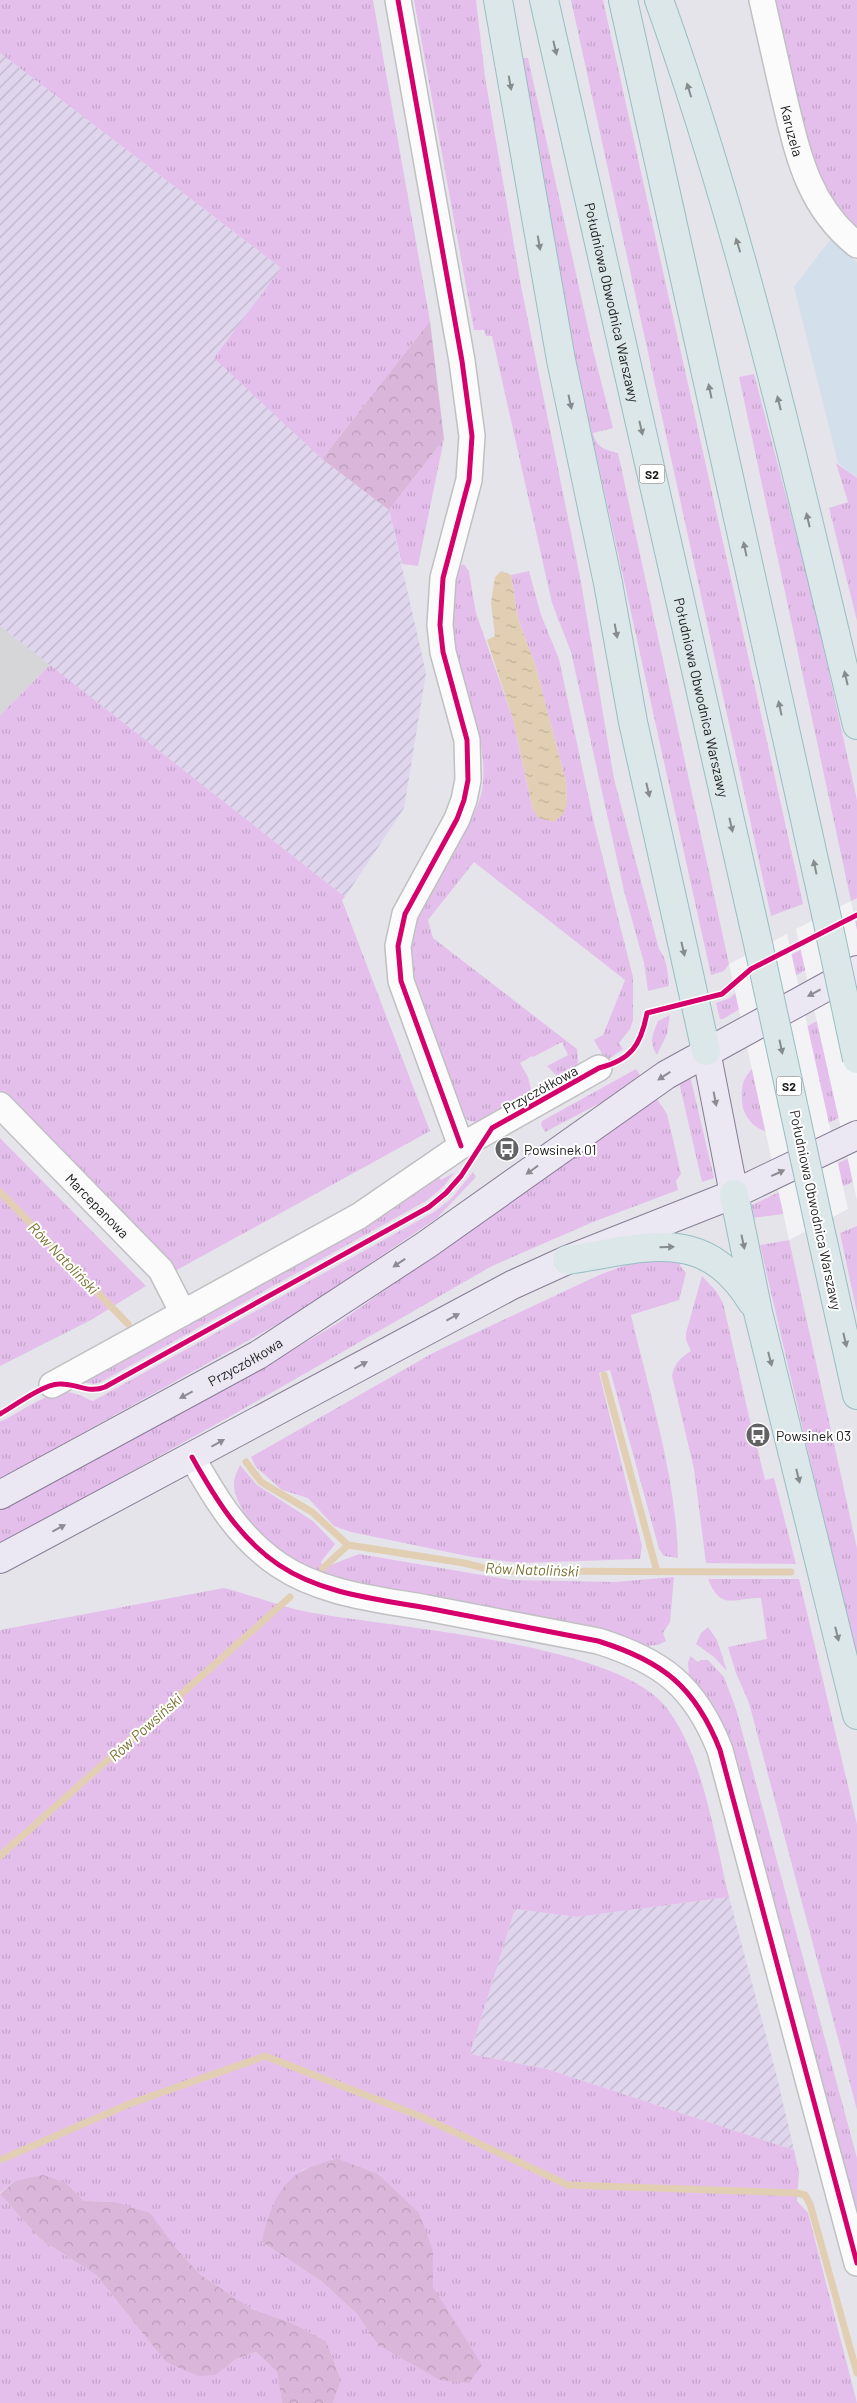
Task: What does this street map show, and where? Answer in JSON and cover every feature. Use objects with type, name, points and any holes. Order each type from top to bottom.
[{"type":"highway","points":[[498,0],[561,360],[608,582],[633,722],[706,1051]]},
{"type":"highway","name":"Południowa Obwodnica Warszawy","points":[[544,0],[759,948],[857,1395]]},
{"type":"highway","points":[[623,0],[857,1059]]},
{"type":"highway","points":[[659,0],[741,257],[793,459],[857,725]]},
{"type":"highway","points":[[734,1194],[758,1312],[857,1715]]},
{"type":"highway","points":[[567,1260],[655,1247],[674,1246],[695,1250],[724,1266],[742,1286],[758,1312]]},
{"type":"main road","name":"Przyczółkowa","points":[[0,1495],[207,1383],[312,1321],[426,1245],[666,1075],[706,1051],[857,970]]},
{"type":"main road","points":[[706,1051],[734,1194]]},
{"type":"main road","points":[[0,1559],[504,1290],[567,1260],[734,1194],[857,1135]]},
{"type":"street","points":[[398,0],[462,361],[472,436],[469,480],[443,578],[440,625],[445,660],[467,740],[468,780],[464,800],[457,819],[405,914],[400,930],[398,962],[406,1000],[461,1146]]},
{"type":"street","name":"Karuzela","points":[[762,0],[802,168],[820,204],[833,222],[857,245]]},
{"type":"street","name":"Przyczółkowa","points":[[52,1384],[359,1216],[461,1146],[599,1068]]},
{"type":"street","name":"Marcepanowa","points":[[0,1105],[161,1270],[183,1313]]},
{"type":"street","points":[[192,1457],[219,1505],[238,1529],[263,1553],[301,1578],[344,1592],[598,1641],[630,1651],[648,1660],[684,1689],[706,1718],[720,1750],[856,2258]]},
{"type":"shaded area","points":[[0,53],[281,268],[322,459],[389,510],[426,673],[404,808],[345,897],[0,626]]},
{"type":"shaded area","points":[[830,240],[857,262],[857,478],[838,463],[794,287]]},
{"type":"shaded area","points":[[0,626],[50,665],[0,715]]},
{"type":"shaded area","points":[[729,1897],[776,2073],[794,2150],[547,2069],[470,2054],[515,1909],[577,1917]]},
{"type":"green space","points":[[0,0],[373,0],[430,321],[322,459],[214,358],[281,268],[0,53]]},
{"type":"green space","points":[[414,0],[476,0],[485,77],[521,286],[581,582],[614,779],[659,949],[668,971],[669,986],[648,991],[644,963],[624,891],[571,652],[552,603],[492,336],[486,336],[484,330],[474,330]]},
{"type":"green space","points":[[571,0],[603,0],[803,904],[771,916]]},
{"type":"green space","points":[[773,0],[857,0],[857,231],[840,212],[825,187],[813,157],[793,90]]},
{"type":"green space","points":[[521,58],[528,58],[593,350],[613,428],[593,433],[594,438],[602,447],[618,453],[729,964],[724,971],[711,975],[568,327]]},
{"type":"green space","points":[[430,321],[444,439],[389,510],[322,459]]},
{"type":"green space","points":[[754,374],[810,587],[857,800],[857,898],[851,901],[739,377]]},
{"type":"green space","points":[[444,439],[418,566],[402,564],[389,510]]},
{"type":"green space","points":[[836,463],[857,478],[857,621],[829,508],[848,502]]},
{"type":"green space","points":[[464,564],[469,572],[476,613],[513,719],[533,810],[567,804],[566,782],[535,664],[518,619],[511,575],[529,571],[541,615],[559,659],[594,823],[633,977],[633,1020],[630,1029],[619,1043],[623,1049],[606,1061],[594,1040],[603,1035],[625,980],[474,862],[428,920],[433,938],[577,1049],[578,1062],[575,1070],[557,1076],[547,1066],[568,1055],[562,1042],[520,1063],[528,1077],[531,1089],[517,1103],[503,1112],[485,1121],[477,1122],[470,1121],[460,1114],[450,1096],[424,1026],[413,983],[411,961],[412,939],[420,909],[472,818],[482,791],[483,763],[481,745],[456,653],[452,627],[452,601],[458,567]]},
{"type":"green space","points":[[50,665],[345,897],[342,900],[430,1131],[175,1271],[0,1091],[0,715]]},
{"type":"green space","points":[[857,921],[857,939],[723,1019],[720,1019],[716,1003],[730,998],[754,974]]},
{"type":"green space","points":[[847,1005],[857,1109],[821,1126],[799,1133],[770,1133],[753,1124],[747,1117],[742,1104],[743,1086],[747,1075],[757,1063],[780,1043]]},
{"type":"green space","points":[[670,1015],[667,1034],[657,1055],[652,1042],[653,1034],[658,1021]]},
{"type":"green space","points":[[636,1069],[640,1075],[604,1101],[545,1132],[541,1125],[542,1121]]},
{"type":"green space","points":[[688,1078],[691,1080],[714,1178],[702,1182],[679,1082]]},
{"type":"green space","points":[[657,1099],[667,1114],[681,1174],[676,1181],[678,1190],[593,1222],[492,1266],[236,1413],[0,1545],[0,1510],[239,1382],[338,1323]]},
{"type":"green space","points":[[0,1138],[146,1286],[91,1320],[0,1366]]},
{"type":"green space","points":[[857,1154],[857,1180],[783,1214],[752,1218],[750,1208],[752,1205]]},
{"type":"green space","points":[[455,1172],[442,1188],[426,1201],[101,1382],[94,1384],[77,1381],[437,1173],[441,1180]]},
{"type":"green space","points":[[473,1172],[476,1177],[437,1218],[294,1315],[0,1479],[0,1422],[40,1400],[63,1392],[71,1392],[93,1401],[434,1212],[451,1199]]},
{"type":"green space","points":[[857,1226],[857,1313],[840,1233]]},
{"type":"green space","points":[[789,1240],[857,1548],[857,1662],[760,1245]]},
{"type":"green space","points":[[648,1257],[681,1259],[680,1266],[686,1273],[679,1300],[631,1315],[654,1405],[667,1466],[676,1527],[678,1558],[664,1556],[659,1549],[610,1370],[599,1373],[642,1546],[640,1559],[521,1563],[472,1557],[351,1532],[334,1526],[308,1498],[282,1490],[256,1467],[251,1457],[433,1353],[599,1275]]},
{"type":"green space","points":[[702,1276],[716,1291],[723,1303],[751,1425],[749,1425],[754,1447],[757,1447],[765,1480],[774,1478],[796,1564],[706,1563],[694,1469],[672,1376],[678,1362],[691,1351],[686,1340],[686,1333]]},
{"type":"green space","points":[[240,1465],[257,1485],[313,1521],[335,1544],[321,1562],[323,1568],[359,1554],[512,1580],[615,1582],[674,1577],[670,1622],[663,1633],[666,1641],[658,1645],[644,1646],[328,1575],[310,1569],[275,1550],[251,1523],[238,1502],[235,1492],[234,1481]]},
{"type":"green space","points":[[708,1579],[799,1579],[857,1824],[857,2110],[749,1703],[736,1673],[728,1647],[767,1639],[761,1598],[723,1599],[713,1589]]},
{"type":"green space","points":[[224,1588],[308,1612],[446,1632],[556,1654],[604,1669],[643,1688],[669,1711],[681,1731],[700,1776],[729,1897],[577,1917],[515,1909],[470,2054],[547,2069],[794,2150],[799,2173],[797,2201],[808,2213],[857,2403],[333,2403],[341,2380],[326,2341],[292,2323],[252,2309],[201,2275],[175,2247],[115,2202],[84,2201],[66,2183],[15,2181],[0,2193],[0,1630]],"holes":[[[337,2158],[378,2174],[433,2251],[433,2287],[455,2325],[378,2345],[356,2313],[321,2281],[262,2242],[302,2170]]]},
{"type":"green space","points":[[708,1627],[717,1640],[727,1671],[714,1657],[696,1644],[701,1633]]},
{"type":"green space","points":[[690,1656],[698,1662],[708,1660],[724,1677],[736,1709],[857,2158],[857,2218],[689,1678],[688,1663]]},
{"type":"green space","points":[[337,2158],[378,2174],[419,2213],[433,2251],[433,2287],[482,2365],[469,2383],[440,2380],[378,2345],[356,2313],[321,2281],[262,2242],[275,2201],[287,2183],[304,2170]]},
{"type":"green space","points":[[43,2175],[66,2183],[84,2201],[115,2202],[150,2213],[175,2247],[201,2275],[252,2309],[292,2323],[326,2341],[341,2380],[333,2403],[282,2403],[277,2372],[256,2352],[236,2359],[216,2375],[198,2376],[166,2362],[96,2275],[40,2239],[0,2194],[15,2181]]},
{"type":"green space","points":[[0,2194],[40,2239],[96,2275],[133,2321],[216,2375],[236,2359],[256,2352],[277,2372],[282,2403],[0,2403]]},
{"type":"water","points":[[501,571],[511,575],[518,619],[535,664],[566,782],[567,804],[563,814],[554,822],[538,818],[533,810],[513,719],[487,640],[495,636],[491,603],[495,577]]},
{"type":"pier","points":[[851,901],[857,930],[857,1200],[796,929]]},
{"type":"pier","points":[[787,934],[848,1209],[789,1240],[729,964]]},
{"type":"waterway","name":"Rów Natoliński","points":[[0,1192],[128,1324]]},
{"type":"waterway","points":[[604,1375],[657,1572]]},
{"type":"waterway","name":"Rów Natoliński","points":[[246,1462],[261,1482],[312,1512],[348,1545],[464,1563],[496,1571],[791,1572]]},
{"type":"waterway","points":[[323,1568],[348,1545]]},
{"type":"waterway","name":"Rów Powsiński","points":[[0,1856],[290,1597]]},
{"type":"waterway","points":[[0,2160],[129,2104],[265,2056],[422,2117],[568,2185],[797,2193],[805,2195],[810,2204],[857,2373]]},
{"type":"cycle path","points":[[398,0],[462,361],[472,436],[469,480],[443,578],[440,625],[443,652],[467,740],[468,780],[464,800],[457,819],[405,914],[398,946],[401,981],[461,1146]]},
{"type":"cycle path","points":[[0,1414],[37,1391],[53,1385],[65,1384],[88,1389],[105,1387],[429,1207],[446,1193],[461,1176],[492,1128],[599,1068],[610,1065],[627,1056],[638,1042],[647,1013],[722,994],[751,969],[857,915]]},
{"type":"cycle path","points":[[192,1457],[219,1502],[240,1530],[265,1554],[296,1575],[313,1583],[350,1594],[598,1641],[641,1657],[674,1679],[687,1693],[699,1709],[720,1750],[857,2263]]},
{"type":"place","name":"Powsinek 01","points":[[507,1149]]},
{"type":"place","name":"Powsinek 03","points":[[758,1435]]}]
